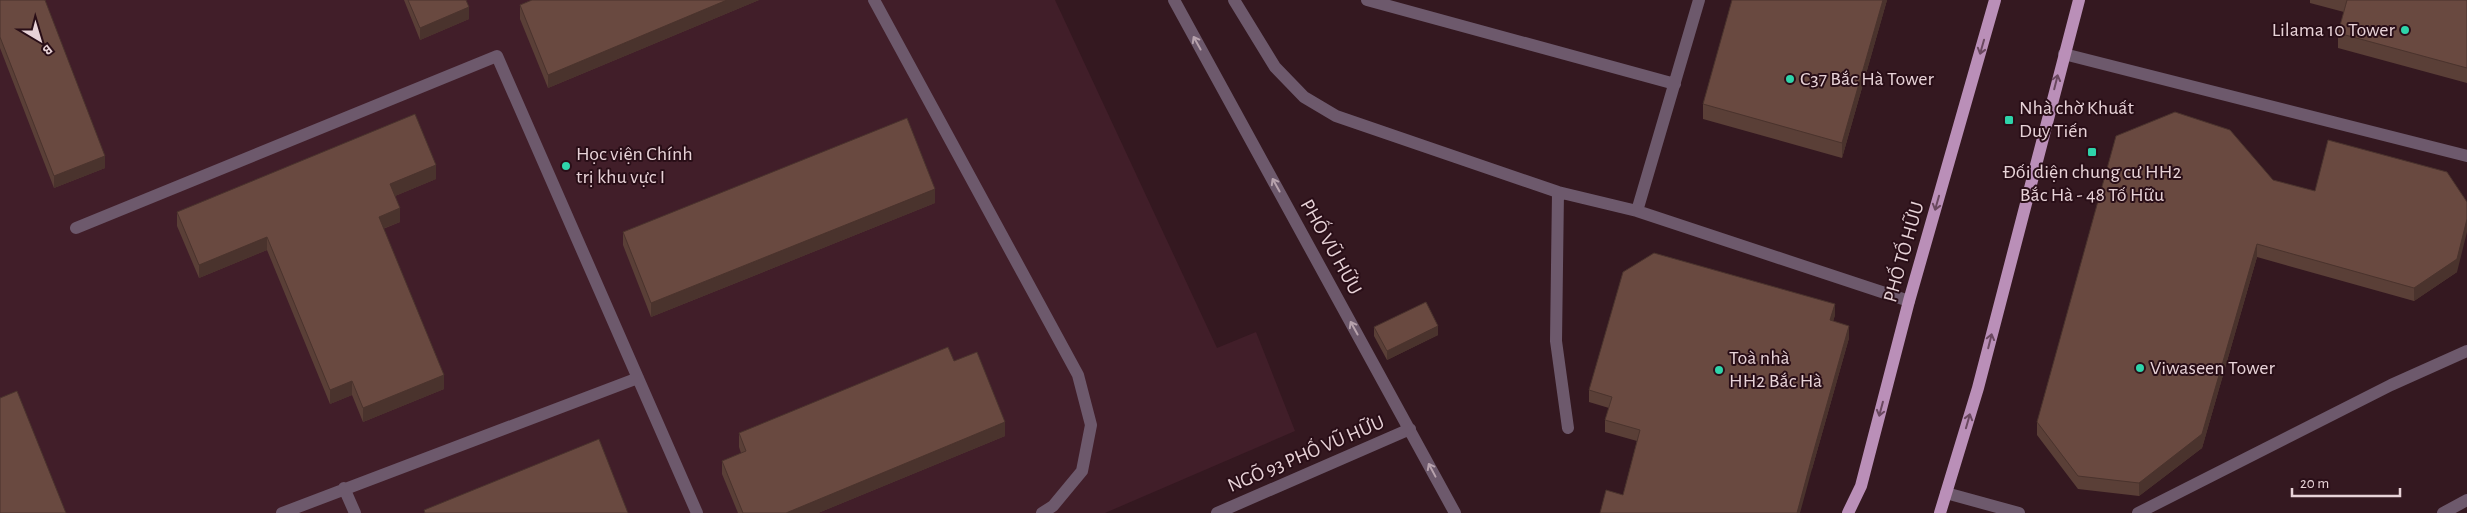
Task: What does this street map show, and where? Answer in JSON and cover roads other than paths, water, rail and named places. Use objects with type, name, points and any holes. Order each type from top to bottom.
[{"type":"main road","name":"PHỐ TỐ HỮU","points":[[1848,513],[1861,486],[1909,301],[1995,0]]},
{"type":"main road","points":[[1940,513],[1978,388],[2079,0]]},
{"type":"main road","points":[[1858,513],[1861,486]]},
{"type":"street","points":[[874,0],[1078,375],[1092,425],[1082,471],[1053,506],[1042,513]]},
{"type":"street","name":"PHỐ VŨ HỮU","points":[[1174,0],[1455,513]]},
{"type":"street","points":[[1234,0],[1275,67],[1304,97],[1336,116],[1558,192],[1638,212],[1909,301]]},
{"type":"street","points":[[1367,0],[1675,84]]},
{"type":"street","points":[[1638,212],[1699,0]]},
{"type":"street","points":[[2064,54],[2467,156]]},
{"type":"street","points":[[76,228],[497,56],[697,513]]},
{"type":"street","points":[[1558,192],[1556,341],[1568,428]]},
{"type":"street","points":[[2138,513],[2391,385],[2467,351]]},
{"type":"street","points":[[282,513],[638,378]]},
{"type":"street","name":"NGÕ 93 PHỐ VŨ HỮU","points":[[1216,513],[1410,429]]},
{"type":"street","points":[[344,488],[355,513]]},
{"type":"street","points":[[1946,493],[2018,513]]},
{"type":"street","points":[[2444,513],[2467,500]]},
{"type":"place","name":"Lilama 10 Tower","points":[[2405,30]]},
{"type":"place","name":"C37 Bắc Hà Tower","points":[[1790,79]]},
{"type":"place","name":"Nhà chờ Khuất Duy Tiến","points":[[2009,120]]},
{"type":"place","name":"Đối diện chung cư HH2 Bắc Hà - 48 Tố Hữu","points":[[2092,152]]},
{"type":"place","name":"Học viện Chính trị khu vực I","points":[[566,166]]},
{"type":"place","name":"Viwaseen Tower","points":[[2140,368]]},
{"type":"place","name":"Toà nhà HH2 Bắc Hà","points":[[1719,370]]}]
